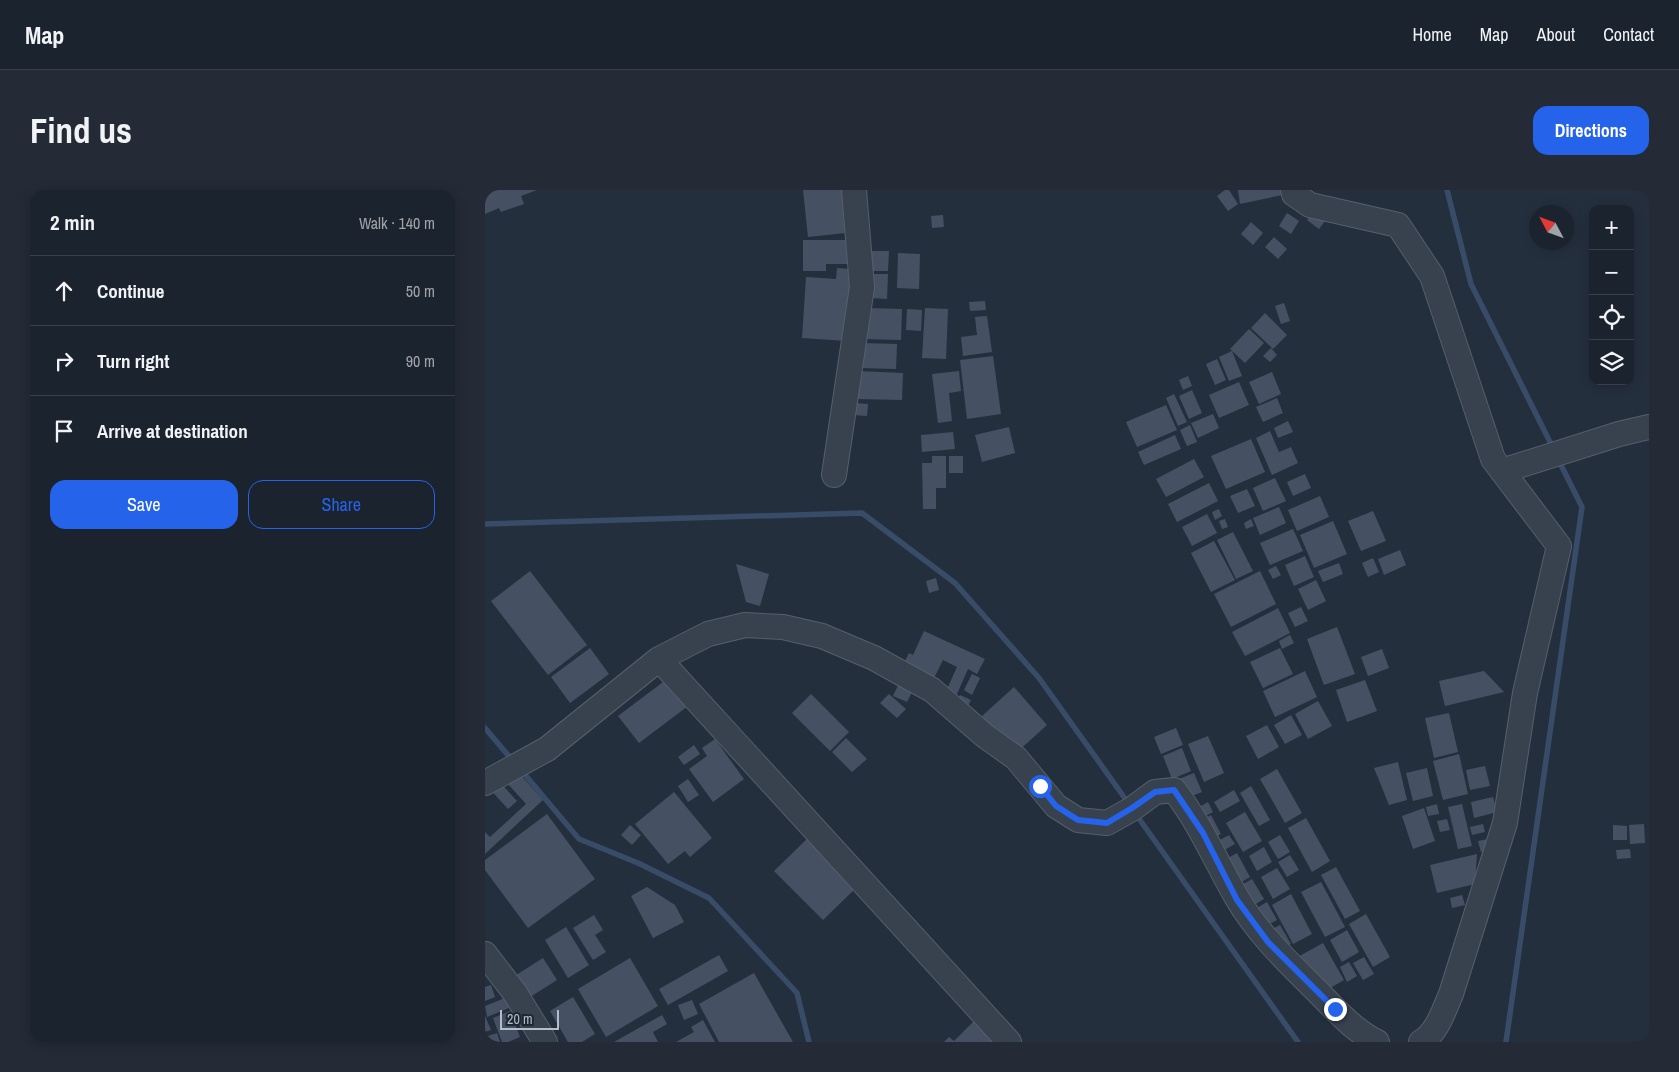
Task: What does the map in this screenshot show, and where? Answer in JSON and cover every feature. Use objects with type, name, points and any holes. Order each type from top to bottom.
[{"type":"street","points":[[834,475],[862,287],[853,190]]},
{"type":"street","points":[[1293,190],[1294,194],[1310,205],[1398,225],[1432,276],[1493,459],[1559,546],[1525,693],[1505,823],[1451,994],[1439,1021],[1427,1038],[1421,1042]]},
{"type":"street","points":[[1502,471],[1619,434],[1649,427]]},
{"type":"street","points":[[485,783],[547,749],[659,659],[708,634],[745,625],[783,627],[822,636],[874,658],[932,690],[985,736],[1016,758],[1056,806],[1078,820],[1107,823],[1155,792],[1174,790],[1203,833],[1237,900],[1268,942],[1348,1022],[1364,1036],[1377,1042]]},
{"type":"street","points":[[659,659],[1009,1042]]},
{"type":"street","points":[[485,954],[515,993],[545,1042]]},
{"type":"building","points":[[485,190],[537,190],[521,196],[524,204],[501,212],[499,208],[485,214]]},
{"type":"building","points":[[803,190],[847,190],[855,232],[808,237]]},
{"type":"building","points":[[1225,190],[1229,190],[1238,204],[1228,211],[1217,196]]},
{"type":"building","points":[[1238,190],[1286,190],[1287,194],[1240,204]]},
{"type":"building","points":[[1313,212],[1325,221],[1319,229],[1307,220]]},
{"type":"building","points":[[1287,213],[1299,221],[1291,234],[1279,226]]},
{"type":"building","points":[[943,215],[944,227],[932,228],[931,216]]},
{"type":"building","points":[[1251,222],[1263,233],[1253,245],[1241,234]]},
{"type":"building","points":[[1274,237],[1287,249],[1278,259],[1265,247]]},
{"type":"building","points":[[803,240],[851,240],[851,264],[826,264],[826,271],[803,271]]},
{"type":"building","points":[[871,251],[889,251],[888,271],[870,271]]},
{"type":"building","points":[[898,253],[920,254],[919,289],[897,288]]},
{"type":"building","points":[[837,268],[852,269],[847,341],[802,338],[806,277],[836,279]]},
{"type":"building","points":[[872,274],[888,274],[887,299],[871,298]]},
{"type":"building","points":[[985,301],[986,310],[970,311],[969,302]]},
{"type":"building","points":[[1284,303],[1290,321],[1281,324],[1275,306]]},
{"type":"building","points":[[866,308],[902,309],[901,340],[865,339]]},
{"type":"building","points":[[925,308],[948,309],[946,359],[922,358]]},
{"type":"building","points":[[907,309],[922,310],[921,331],[906,330]]},
{"type":"building","points":[[1265,313],[1287,335],[1273,349],[1251,328]]},
{"type":"building","points":[[987,316],[992,352],[963,356],[961,337],[977,335],[975,317]]},
{"type":"building","points":[[1249,329],[1264,343],[1245,363],[1230,349]]},
{"type":"building","points":[[861,343],[897,344],[896,369],[860,368]]},
{"type":"building","points":[[1271,348],[1277,355],[1270,362],[1263,356]]},
{"type":"building","points":[[1232,351],[1242,376],[1229,381],[1219,357]]},
{"type":"building","points":[[993,356],[1001,414],[967,419],[960,360]]},
{"type":"building","points":[[1217,359],[1226,380],[1215,385],[1206,364]]},
{"type":"building","points":[[858,371],[903,373],[902,400],[857,399]]},
{"type":"building","points":[[959,371],[961,391],[949,393],[952,421],[938,423],[932,374]]},
{"type":"building","points":[[1272,372],[1281,394],[1259,404],[1249,382]]},
{"type":"building","points":[[1188,376],[1192,386],[1183,390],[1179,380]]},
{"type":"building","points":[[1239,382],[1249,405],[1219,418],[1209,395]]},
{"type":"building","points":[[1192,390],[1202,413],[1189,419],[1179,396]]},
{"type":"building","points":[[1174,394],[1187,422],[1178,426],[1166,398]]},
{"type":"building","points":[[1277,398],[1283,413],[1263,422],[1256,407]]},
{"type":"building","points":[[854,403],[868,404],[867,416],[853,415]]},
{"type":"building","points":[[1166,405],[1177,430],[1137,447],[1126,422]]},
{"type":"building","points":[[1213,414],[1219,428],[1198,438],[1191,423]]},
{"type":"building","points":[[1288,421],[1293,432],[1278,438],[1274,428]]},
{"type":"building","points":[[1190,425],[1197,442],[1187,446],[1180,430]]},
{"type":"building","points":[[1009,427],[1015,453],[982,462],[975,435]]},
{"type":"building","points":[[1270,431],[1279,452],[1291,447],[1298,463],[1272,475],[1256,438]]},
{"type":"building","points":[[953,432],[955,449],[922,452],[921,435]]},
{"type":"building","points":[[1175,435],[1181,449],[1144,465],[1138,452]]},
{"type":"building","points":[[1251,439],[1265,472],[1226,489],[1211,456]]},
{"type":"building","points":[[932,456],[946,456],[946,488],[936,488],[936,509],[923,509],[922,463],[932,463]]},
{"type":"building","points":[[949,456],[963,456],[963,473],[949,473]]},
{"type":"building","points":[[1194,459],[1204,477],[1166,497],[1156,479]]},
{"type":"building","points":[[1305,474],[1311,488],[1293,496],[1287,482]]},
{"type":"building","points":[[1275,478],[1286,501],[1263,511],[1253,488]]},
{"type":"building","points":[[1209,483],[1218,501],[1177,522],[1168,504]]},
{"type":"building","points":[[1247,489],[1255,506],[1238,513],[1230,496]]},
{"type":"building","points":[[1320,496],[1329,517],[1297,531],[1288,510]]},
{"type":"building","points":[[1279,507],[1286,523],[1260,535],[1253,518]]},
{"type":"building","points":[[1219,509],[1222,516],[1215,520],[1212,512]]},
{"type":"building","points":[[1373,511],[1386,541],[1361,551],[1348,521]]},
{"type":"building","points":[[1207,514],[1217,533],[1192,546],[1182,527]]},
{"type":"building","points":[[1225,519],[1228,527],[1222,529],[1219,521]]},
{"type":"building","points":[[1251,519],[1254,526],[1246,529],[1244,523]]},
{"type":"building","points":[[1333,521],[1347,554],[1314,568],[1300,535]]},
{"type":"building","points":[[1293,529],[1303,551],[1270,565],[1260,543]]},
{"type":"building","points":[[1233,532],[1253,571],[1236,579],[1217,540]]},
{"type":"building","points":[[1214,541],[1235,580],[1211,592],[1191,553]]},
{"type":"building","points":[[1400,550],[1406,565],[1384,575],[1378,559]]},
{"type":"building","points":[[1305,556],[1314,577],[1294,586],[1285,565]]},
{"type":"building","points":[[1373,558],[1379,572],[1368,577],[1362,563]]},
{"type":"building","points":[[1339,563],[1343,574],[1323,582],[1318,571]]},
{"type":"building","points":[[736,564],[769,574],[760,606],[746,602]]},
{"type":"building","points":[[1276,566],[1281,575],[1273,579],[1268,570]]},
{"type":"building","points":[[530,571],[587,645],[548,675],[491,601]]},
{"type":"building","points":[[1260,571],[1276,604],[1231,627],[1214,594]]},
{"type":"building","points":[[936,578],[939,590],[929,593],[926,581]]},
{"type":"building","points":[[1316,580],[1326,601],[1308,610],[1298,589]]},
{"type":"building","points":[[1301,607],[1308,621],[1295,627],[1288,613]]},
{"type":"building","points":[[1278,608],[1290,633],[1245,656],[1232,632]]},
{"type":"building","points":[[1337,627],[1355,674],[1324,685],[1307,639]]},
{"type":"building","points":[[924,631],[985,659],[977,674],[968,669],[957,694],[947,689],[957,667],[943,660],[932,682],[902,667],[909,653],[913,655]]},
{"type":"building","points":[[1290,635],[1294,643],[1282,649],[1279,641]]},
{"type":"building","points":[[590,648],[609,674],[570,703],[551,677]]},
{"type":"building","points":[[1280,648],[1293,674],[1263,688],[1250,662]]},
{"type":"building","points":[[1382,649],[1389,668],[1368,676],[1361,657]]},
{"type":"building","points":[[1305,671],[1317,697],[1275,717],[1263,691]]},
{"type":"building","points":[[1484,671],[1504,692],[1445,706],[1439,681]]},
{"type":"building","points":[[972,674],[980,678],[972,695],[964,690]]},
{"type":"building","points":[[671,676],[692,703],[639,743],[618,716]]},
{"type":"building","points":[[1365,680],[1377,711],[1347,722],[1336,690]]},
{"type":"building","points":[[899,683],[913,690],[907,702],[893,696]]},
{"type":"building","points":[[1014,687],[1047,725],[1015,754],[982,716]]},
{"type":"building","points":[[811,694],[849,732],[830,751],[792,713]]},
{"type":"building","points":[[889,694],[906,709],[897,718],[880,703]]},
{"type":"building","points":[[960,695],[971,700],[967,708],[956,703]]},
{"type":"building","points":[[1318,701],[1332,726],[1308,739],[1295,714]]},
{"type":"building","points":[[1449,713],[1458,752],[1434,758],[1425,718]]},
{"type":"building","points":[[1291,715],[1302,735],[1285,744],[1274,725]]},
{"type":"building","points":[[1267,725],[1279,747],[1258,759],[1246,736]]},
{"type":"building","points":[[1176,728],[1183,745],[1161,754],[1154,737]]},
{"type":"building","points":[[1208,736],[1224,773],[1204,782],[1188,744]]},
{"type":"building","points":[[846,738],[867,759],[852,772],[832,752]]},
{"type":"building","points":[[715,739],[744,779],[713,802],[689,769],[707,756],[702,748]]},
{"type":"building","points":[[694,745],[700,754],[684,765],[678,757]]},
{"type":"building","points":[[1182,748],[1191,771],[1172,779],[1163,756]]},
{"type":"building","points":[[1459,754],[1468,794],[1443,800],[1433,761]]},
{"type":"building","points":[[1398,762],[1407,800],[1389,805],[1374,768]]},
{"type":"building","points":[[1485,766],[1490,786],[1470,790],[1466,770]]},
{"type":"building","points":[[1427,768],[1433,796],[1413,801],[1406,773]]},
{"type":"building","points":[[1277,769],[1302,813],[1285,823],[1260,779]]},
{"type":"building","points":[[519,773],[543,800],[485,854],[485,832],[490,837],[526,804],[508,784]]},
{"type":"building","points":[[1194,773],[1202,792],[1187,798],[1179,779]]},
{"type":"building","points":[[496,778],[517,801],[508,809],[487,786]]},
{"type":"building","points":[[688,779],[699,795],[688,802],[678,786]]},
{"type":"building","points":[[1251,786],[1270,820],[1259,826],[1240,793]]},
{"type":"building","points":[[1234,790],[1240,801],[1220,812],[1214,802]]},
{"type":"building","points":[[674,792],[712,838],[690,857],[685,851],[668,864],[635,824]]},
{"type":"building","points":[[1493,797],[1497,812],[1474,818],[1471,802]]},
{"type":"building","points":[[1208,802],[1213,812],[1200,819],[1194,810]]},
{"type":"building","points":[[1437,804],[1439,814],[1428,816],[1426,807]]},
{"type":"building","points":[[1462,804],[1472,846],[1458,849],[1448,807]]},
{"type":"building","points":[[1424,808],[1435,841],[1413,849],[1402,816]]},
{"type":"building","points":[[1245,812],[1262,841],[1243,852],[1226,823]]},
{"type":"building","points":[[547,814],[595,879],[528,928],[485,870],[485,860]]},
{"type":"building","points":[[1211,815],[1221,834],[1211,840],[1200,821]]},
{"type":"building","points":[[1306,818],[1330,861],[1312,872],[1288,828]]},
{"type":"building","points":[[1447,819],[1450,830],[1440,832],[1437,821]]},
{"type":"building","points":[[1483,824],[1485,832],[1472,835],[1470,827]]},
{"type":"building","points":[[1644,824],[1645,843],[1630,844],[1629,825]]},
{"type":"building","points":[[630,825],[641,835],[632,845],[621,835]]},
{"type":"building","points":[[1613,825],[1627,826],[1627,840],[1613,840]]},
{"type":"building","points":[[1229,835],[1235,844],[1221,852],[1216,842]]},
{"type":"building","points":[[1280,835],[1290,852],[1278,859],[1268,842]]},
{"type":"building","points":[[810,836],[858,886],[823,920],[774,871]]},
{"type":"building","points":[[1488,839],[1490,850],[1481,852],[1478,841]]},
{"type":"building","points":[[1264,847],[1272,862],[1257,871],[1249,856]]},
{"type":"building","points":[[1630,849],[1631,858],[1617,859],[1616,850]]},
{"type":"building","points":[[1237,853],[1250,877],[1238,884],[1224,860]]},
{"type":"building","points":[[1477,854],[1475,884],[1437,893],[1430,865]]},
{"type":"building","points":[[1290,855],[1299,870],[1287,877],[1278,862]]},
{"type":"building","points":[[1336,867],[1360,911],[1345,919],[1321,875]]},
{"type":"building","points":[[1277,868],[1290,889],[1273,899],[1261,877]]},
{"type":"building","points":[[1252,879],[1264,899],[1251,907],[1240,886]]},
{"type":"building","points":[[1321,882],[1345,927],[1325,937],[1301,892]]},
{"type":"building","points":[[647,887],[675,905],[684,922],[653,938],[631,896]]},
{"type":"building","points":[[1291,894],[1312,934],[1293,944],[1272,905]]},
{"type":"building","points":[[1462,895],[1465,905],[1452,908],[1450,898]]},
{"type":"building","points":[[1267,902],[1277,920],[1264,927],[1255,909]]},
{"type":"building","points":[[1366,914],[1390,957],[1373,967],[1349,924]]},
{"type":"building","points":[[594,915],[603,930],[595,935],[606,952],[593,960],[573,928]]},
{"type":"building","points":[[1280,925],[1291,944],[1281,950],[1270,930]]},
{"type":"building","points":[[566,927],[589,965],[568,978],[545,940]]},
{"type":"building","points":[[1347,930],[1359,952],[1342,962],[1330,940]]},
{"type":"building","points":[[1323,943],[1344,980],[1325,991],[1294,959]]},
{"type":"building","points":[[719,955],[728,971],[668,1005],[659,989]]},
{"type":"building","points":[[1364,957],[1374,974],[1363,980],[1353,963]]},
{"type":"building","points":[[543,958],[557,980],[527,999],[513,977]]},
{"type":"building","points":[[630,958],[658,1006],[606,1037],[578,989]]},
{"type":"building","points":[[1349,962],[1357,976],[1347,982],[1340,967]]},
{"type":"building","points":[[754,973],[793,1042],[719,1042],[699,1004]]},
{"type":"building","points":[[491,985],[495,997],[485,1001],[485,987]]},
{"type":"building","points":[[573,997],[595,1034],[582,1042],[568,1042],[550,1011]]},
{"type":"building","points":[[505,998],[509,1008],[487,1017],[485,1006]]},
{"type":"building","points":[[692,1000],[698,1014],[684,1020],[678,1005]]},
{"type":"building","points":[[510,1011],[520,1037],[508,1042],[502,1042],[493,1018]]},
{"type":"building","points":[[662,1015],[667,1024],[653,1032],[658,1042],[614,1042]]},
{"type":"building","points":[[485,1016],[491,1030],[485,1032]]},
{"type":"building","points":[[703,1020],[715,1042],[676,1042],[694,1032],[691,1027]]},
{"type":"building","points":[[975,1020],[997,1042],[944,1042],[949,1037],[954,1041]]},
{"type":"building","points":[[497,1033],[500,1042],[485,1042],[485,1037]]},
{"type":"waterway","points":[[1447,190],[1471,284],[1553,448]]},
{"type":"waterway","points":[[1506,1042],[1582,507],[1558,459]]},
{"type":"waterway","points":[[485,524],[862,513],[955,583],[1039,678],[1129,804]]},
{"type":"waterway","points":[[485,728],[513,761]]},
{"type":"waterway","points":[[521,770],[579,839],[638,863],[709,898],[797,993],[809,1042]]},
{"type":"waterway","points":[[1135,813],[1298,1042]]},
{"type":"route","points":[[1040,786],[1056,806],[1078,820],[1107,823],[1155,792],[1174,790],[1203,833],[1237,900],[1268,942],[1335,1009]]}]
